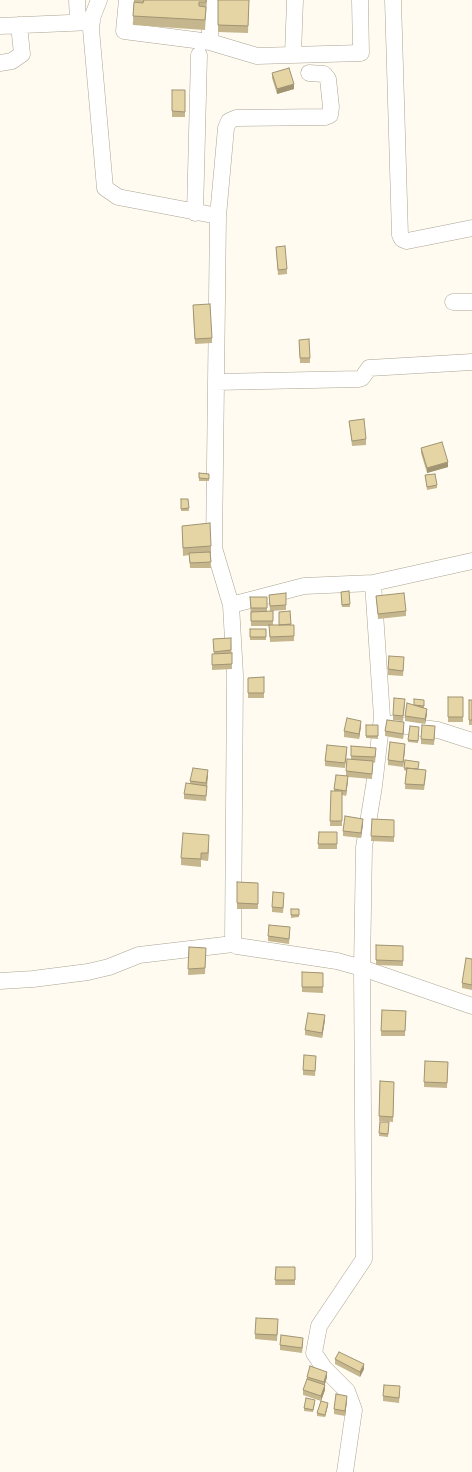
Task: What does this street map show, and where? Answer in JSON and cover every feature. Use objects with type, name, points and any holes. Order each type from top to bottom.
[{"type":"street","points":[[77,0],[85,22],[105,188],[118,197],[195,213],[218,216]]},
{"type":"street","points":[[85,22],[99,0]]},
{"type":"street","points":[[127,0],[124,32],[210,42],[257,56],[361,53],[360,0]]},
{"type":"street","points":[[210,0],[210,42]]},
{"type":"street","points":[[293,55],[295,0]]},
{"type":"street","points":[[393,0],[400,235],[402,239],[407,241],[472,228]]},
{"type":"street","points":[[0,26],[85,22]]},
{"type":"street","points":[[0,63],[12,61],[22,54],[19,25]]},
{"type":"street","points":[[195,213],[199,55]]},
{"type":"street","points":[[233,944],[235,675],[231,605],[214,548],[218,216],[226,128],[229,121],[236,118],[325,117],[330,115],[331,107],[328,79],[324,74],[309,73]]},
{"type":"street","points":[[453,302],[472,302]]},
{"type":"street","points":[[216,382],[359,379],[362,378],[369,368],[472,362]]},
{"type":"street","points":[[231,605],[304,586],[373,583],[472,561]]},
{"type":"street","points":[[346,1472],[354,1410],[347,1391],[324,1368],[314,1353],[319,1326],[364,1259],[362,968],[364,847],[374,786],[382,722],[373,583]]},
{"type":"street","points":[[382,722],[438,730],[472,741]]},
{"type":"street","points":[[0,981],[33,979],[82,973],[109,967],[139,955],[233,944],[237,946],[336,962],[362,968],[472,1006]]},
{"type":"building","points":[[144,0],[206,0],[206,2],[199,2],[199,6],[206,7],[205,20],[133,16],[134,2],[143,3]]},
{"type":"building","points":[[218,0],[249,0],[248,26],[218,25]]},
{"type":"building","points":[[289,68],[294,84],[277,89],[272,73]]},
{"type":"building","points":[[172,90],[185,90],[185,112],[172,111]]},
{"type":"building","points":[[285,246],[287,269],[278,270],[276,247]]},
{"type":"building","points":[[210,304],[212,338],[195,339],[193,305]]},
{"type":"building","points":[[309,339],[310,358],[300,358],[299,340]]},
{"type":"building","points":[[364,419],[366,439],[352,441],[349,421]]},
{"type":"building","points":[[442,442],[448,462],[427,468],[421,448]]},
{"type":"building","points":[[199,473],[209,474],[209,479],[199,478]]},
{"type":"building","points":[[435,474],[437,485],[427,487],[425,475]]},
{"type":"building","points":[[181,499],[188,499],[189,508],[181,509]]},
{"type":"building","points":[[210,523],[211,546],[183,548],[182,526]]},
{"type":"building","points":[[210,552],[211,562],[190,563],[189,553]]},
{"type":"building","points":[[349,591],[350,604],[342,605],[341,592]]},
{"type":"building","points":[[286,593],[286,605],[270,606],[269,595]]},
{"type":"building","points":[[404,593],[406,611],[378,614],[376,596]]},
{"type":"building","points":[[250,597],[267,597],[267,608],[251,608]]},
{"type":"building","points":[[273,611],[273,621],[251,621],[251,612]]},
{"type":"building","points":[[290,611],[291,624],[279,625],[279,612]]},
{"type":"building","points":[[269,625],[294,625],[294,636],[270,637]]},
{"type":"building","points":[[250,629],[266,629],[266,637],[250,637]]},
{"type":"building","points":[[231,638],[231,650],[214,652],[213,639]]},
{"type":"building","points":[[232,653],[232,664],[212,665],[212,654]]},
{"type":"building","points":[[389,656],[404,657],[403,671],[388,669]]},
{"type":"building","points":[[264,677],[264,693],[248,693],[248,678]]},
{"type":"building","points":[[448,697],[463,697],[463,717],[448,717]]},
{"type":"building","points":[[394,698],[405,699],[403,716],[393,715]]},
{"type":"building","points":[[414,699],[424,700],[424,706],[414,705]]},
{"type":"building","points":[[469,700],[472,700],[472,720],[469,720]]},
{"type":"building","points":[[407,703],[427,709],[425,719],[405,716]]},
{"type":"building","points":[[347,718],[361,721],[359,734],[344,731]]},
{"type":"building","points":[[387,720],[404,722],[403,734],[385,731]]},
{"type":"building","points":[[366,725],[378,725],[378,736],[366,736]]},
{"type":"building","points":[[422,725],[435,726],[434,740],[421,739]]},
{"type":"building","points":[[410,726],[419,727],[418,741],[408,740]]},
{"type":"building","points":[[390,742],[405,744],[403,762],[388,760]]},
{"type":"building","points":[[327,745],[347,747],[345,763],[325,761]]},
{"type":"building","points":[[351,746],[376,748],[375,757],[351,756]]},
{"type":"building","points":[[347,759],[373,761],[372,774],[346,771]]},
{"type":"building","points":[[405,760],[419,762],[418,769],[404,768]]},
{"type":"building","points":[[193,768],[208,770],[206,783],[190,781]]},
{"type":"building","points":[[407,768],[426,770],[424,785],[405,784]]},
{"type":"building","points":[[336,775],[348,776],[346,791],[334,789]]},
{"type":"building","points":[[186,783],[207,786],[206,796],[184,794]]},
{"type":"building","points":[[331,791],[342,791],[342,821],[330,821]]},
{"type":"building","points":[[345,816],[363,819],[361,833],[343,831]]},
{"type":"building","points":[[372,819],[394,820],[394,837],[371,836]]},
{"type":"building","points":[[319,832],[337,832],[337,844],[318,844]]},
{"type":"building","points":[[183,833],[209,835],[208,853],[201,853],[201,859],[181,858]]},
{"type":"building","points":[[237,882],[258,883],[258,904],[237,903]]},
{"type":"building","points":[[273,892],[284,893],[283,908],[272,907]]},
{"type":"building","points":[[291,909],[299,909],[299,915],[291,915]]},
{"type":"building","points":[[269,925],[290,927],[289,939],[268,936]]},
{"type":"building","points":[[376,945],[403,946],[403,961],[376,960]]},
{"type":"building","points":[[189,947],[206,948],[205,968],[188,969]]},
{"type":"building","points":[[466,958],[472,959],[472,985],[462,983]]},
{"type":"building","points":[[302,972],[323,973],[323,987],[302,987]]},
{"type":"building","points":[[382,1010],[406,1011],[405,1031],[381,1031]]},
{"type":"building","points":[[308,1013],[325,1015],[322,1033],[305,1030]]},
{"type":"building","points":[[304,1055],[316,1056],[315,1071],[303,1070]]},
{"type":"building","points":[[425,1061],[448,1062],[447,1083],[424,1082]]},
{"type":"building","points":[[380,1081],[394,1082],[393,1117],[379,1116]]},
{"type":"building","points":[[380,1122],[389,1122],[388,1134],[379,1133]]},
{"type":"building","points":[[276,1267],[295,1267],[295,1280],[275,1280]]},
{"type":"building","points":[[256,1318],[278,1319],[277,1335],[255,1334]]},
{"type":"building","points":[[281,1335],[303,1338],[302,1348],[280,1345]]},
{"type":"building","points":[[339,1352],[364,1364],[360,1372],[335,1359]]},
{"type":"building","points":[[310,1366],[327,1372],[324,1382],[307,1377]]},
{"type":"building","points":[[307,1379],[325,1385],[321,1396],[303,1390]]},
{"type":"building","points":[[384,1385],[400,1386],[399,1398],[383,1396]]},
{"type":"building","points":[[336,1394],[347,1396],[345,1411],[334,1409]]},
{"type":"building","points":[[306,1398],[315,1400],[313,1410],[304,1408]]},
{"type":"building","points":[[321,1401],[328,1403],[325,1415],[317,1413]]}]
